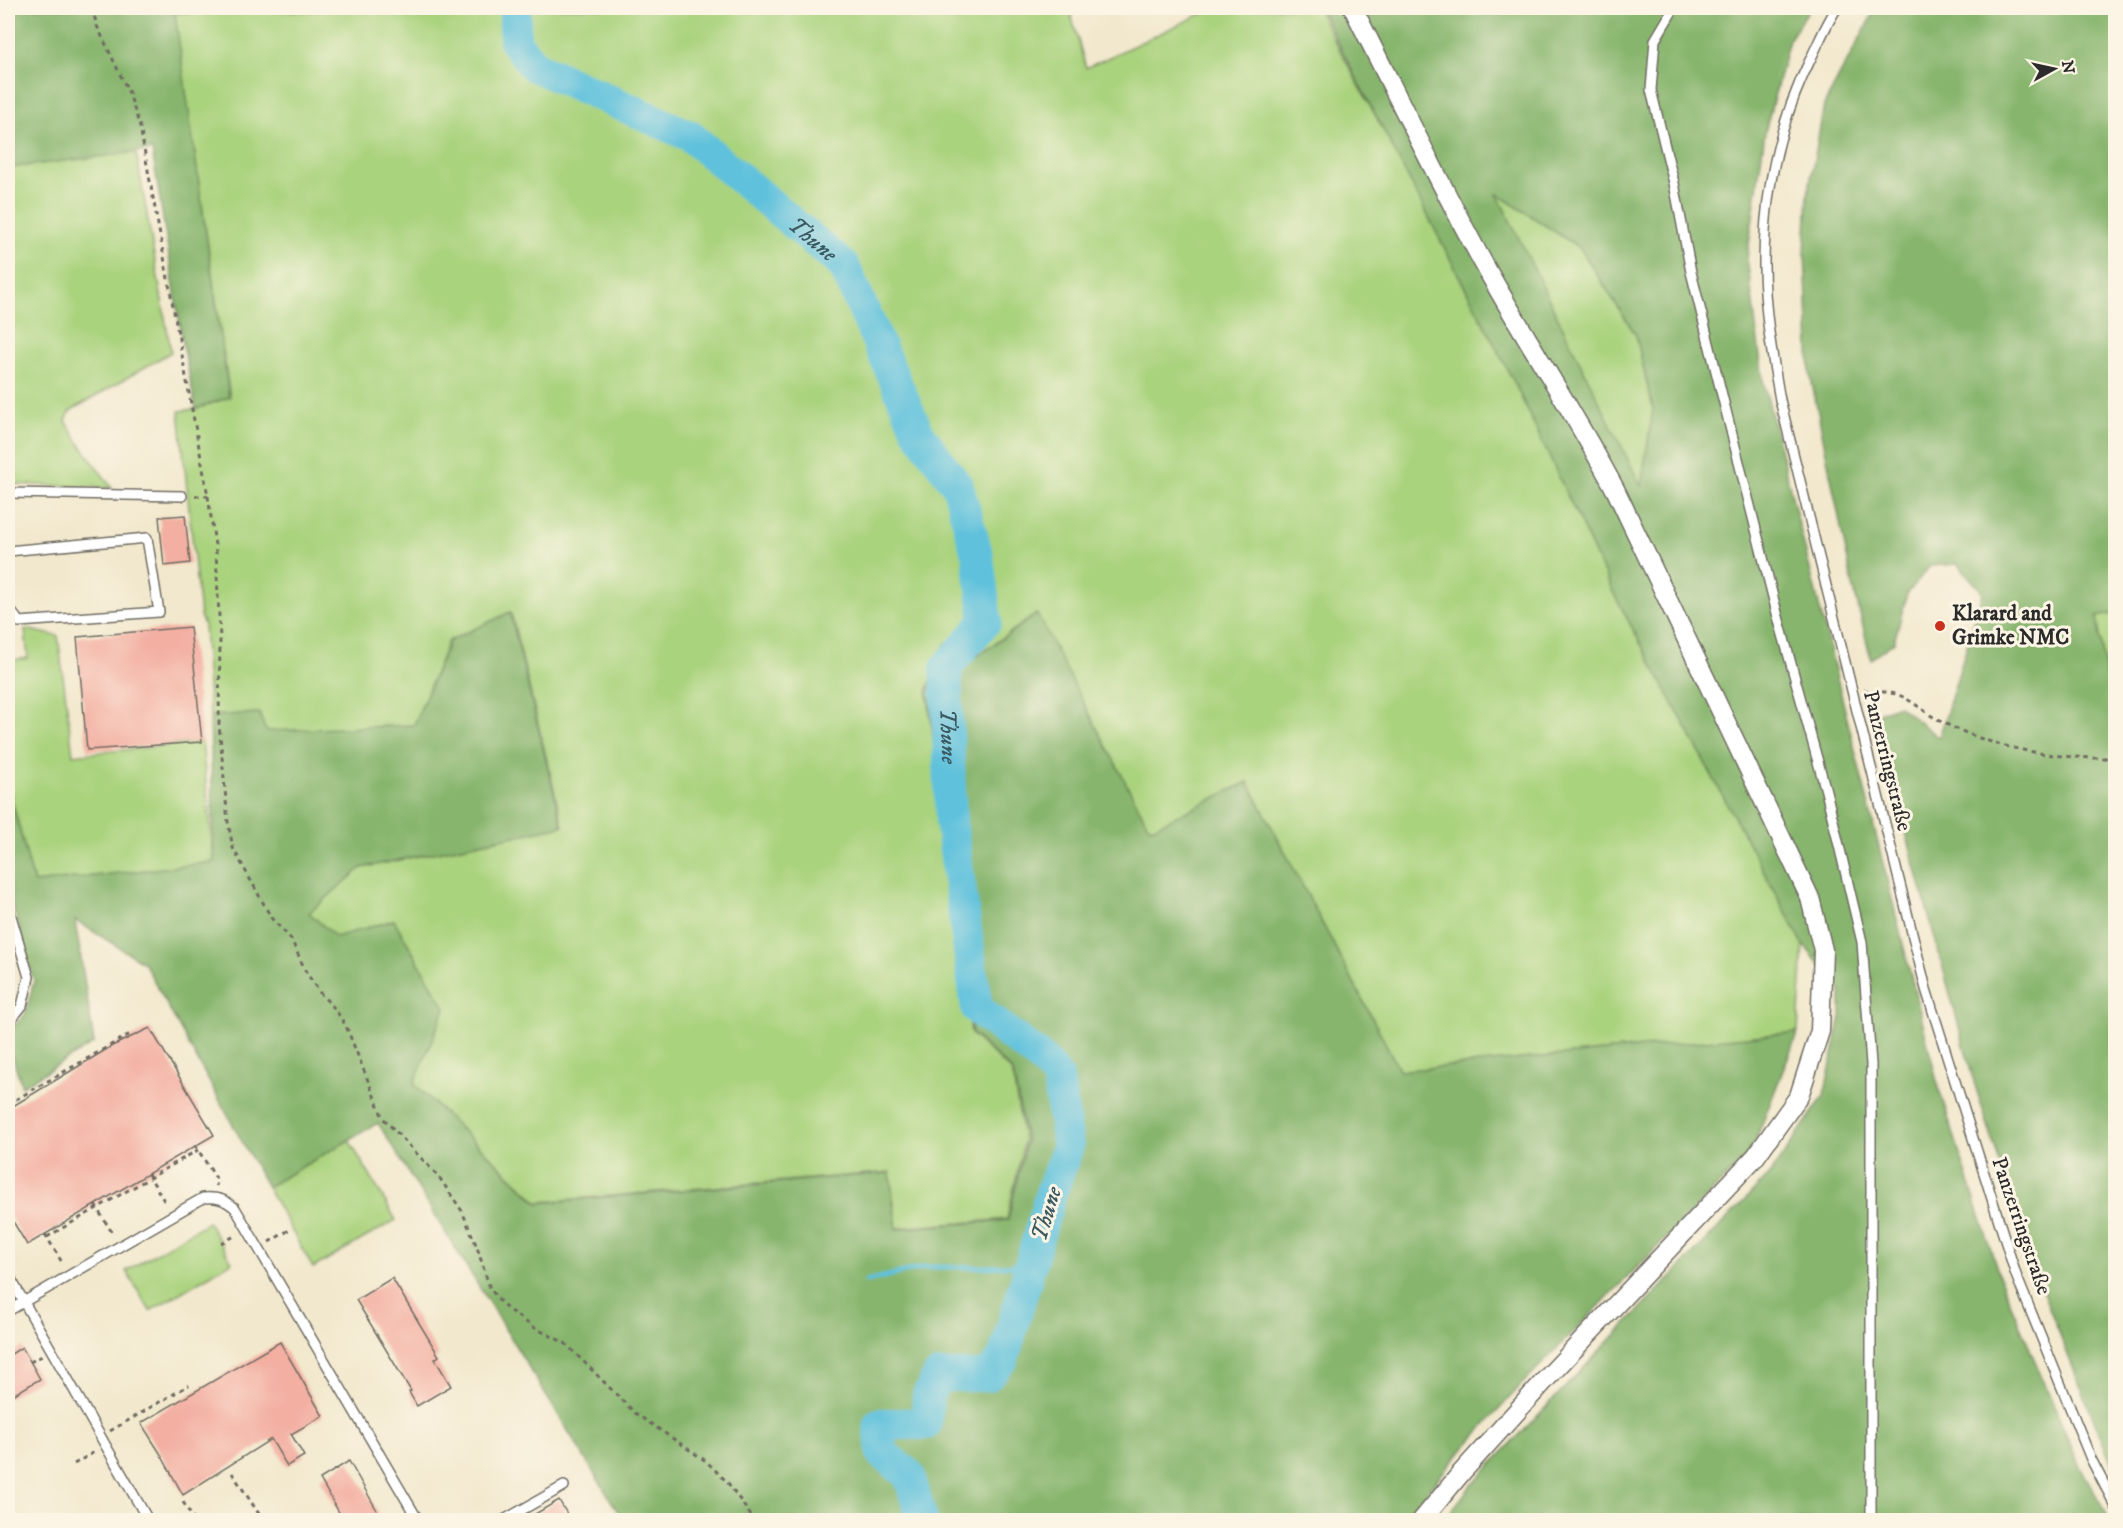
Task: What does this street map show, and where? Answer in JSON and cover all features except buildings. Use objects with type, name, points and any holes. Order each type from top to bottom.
[{"type":"street","points":[[1353,8],[1438,177],[1491,275],[1586,435],[1616,491],[1810,898],[1823,950],[1820,1031],[1799,1096],[1756,1156],[1547,1378],[1422,1521]]},
{"type":"lane","points":[[1674,8],[1655,40],[1651,90],[1674,183],[1697,294],[1777,613],[1826,791],[1862,942],[1871,1064],[1871,1521]]},
{"type":"lane","name":"Panzerringstraße","points":[[1837,8],[1796,88],[1772,171],[1766,217],[1764,266],[1769,337],[1780,400],[1926,989],[2016,1275],[2091,1459],[2115,1507]]},
{"type":"lane","points":[[8,493],[182,496]]},
{"type":"lane","points":[[8,551],[147,538],[159,612],[19,622],[8,607]]},
{"type":"lane","points":[[8,906],[29,977],[22,1006],[8,1023]]},
{"type":"lane","points":[[8,1311],[203,1198],[225,1199],[236,1208],[418,1521]]},
{"type":"lane","points":[[8,1274],[148,1521]]},
{"type":"lane","points":[[504,1521],[564,1486]]},
{"type":"path","points":[[92,8],[97,26],[129,93],[140,127],[208,496],[216,552],[220,639],[219,724],[228,822],[233,848],[272,918],[291,939],[306,972],[346,1026],[383,1118],[439,1178],[462,1211],[477,1246],[489,1286],[496,1297],[506,1308],[533,1327],[566,1343],[635,1413],[706,1461],[729,1483],[754,1521]]},
{"type":"path","points":[[1851,689],[1899,695],[1944,723],[1982,739],[2032,754],[2090,759],[2115,758]]},
{"type":"path","points":[[8,1104],[130,1034]]},
{"type":"path","points":[[195,1145],[217,1180],[215,1197]]},
{"type":"path","points":[[69,1275],[46,1236],[148,1176],[198,1150]]},
{"type":"path","points":[[148,1176],[172,1215]]},
{"type":"path","points":[[96,1207],[120,1246]]},
{"type":"path","points":[[259,1248],[291,1229]]},
{"type":"path","points":[[74,1464],[103,1441],[189,1384]]},
{"type":"path","points":[[232,1473],[263,1521]]},
{"type":"path","points":[[183,1502],[194,1521]]},
{"type":"green space","points":[[8,8],[474,8],[175,13],[229,397],[196,409],[184,350],[152,150],[8,168]]},
{"type":"green space","points":[[474,8],[1069,8],[1086,68],[1214,8],[1317,8],[1400,161],[1514,382],[1615,596],[1803,944],[1798,1032],[1400,1071],[1248,782],[1152,828],[1148,825],[1036,614],[929,690],[946,642],[927,690],[971,1034],[1012,1072],[1024,1141],[1007,1219],[897,1228],[890,1172],[538,1202],[414,1084],[445,1008],[394,920],[336,937],[309,913],[361,868],[563,826],[511,612],[448,641],[414,725],[263,732],[258,713],[210,716],[204,625],[200,616],[179,411],[196,409],[230,397],[174,12]]},
{"type":"green space","points":[[1320,8],[1810,8],[1789,40],[1765,132],[1747,258],[1763,380],[1939,1089],[2001,1281],[2080,1467],[2110,1520],[1444,1520],[1474,1482],[1770,1174],[1824,1096],[1841,1017],[1841,991],[1803,944],[1615,596],[1514,382]],"holes":[[[1497,194],[1580,248],[1636,335],[1653,409],[1641,486]]]},
{"type":"green space","points":[[1876,8],[2115,8],[2116,613],[2097,617],[2116,739],[2115,1470],[2034,1270],[1974,1082],[1874,715],[1898,705],[1939,738],[1983,593],[1958,564],[1930,566],[1907,594],[1894,642],[1871,659],[1851,577],[1810,373],[1805,253],[1808,194],[1824,105]]},
{"type":"green space","points":[[136,152],[171,352],[70,411],[66,421],[112,488],[8,484],[8,168]]},
{"type":"green space","points":[[1496,193],[1580,248],[1636,335],[1653,409],[1641,487]]},
{"type":"green space","points":[[510,612],[562,826],[361,868],[309,913],[336,937],[394,920],[445,1008],[414,1084],[538,1203],[890,1173],[896,1229],[1008,1220],[1026,1141],[1013,1072],[972,1033],[928,691],[1037,614],[1148,825],[1152,828],[1248,782],[1400,1071],[1798,1032],[1751,1152],[1521,1385],[1403,1520],[623,1520],[378,1123],[267,1187],[144,963],[75,920],[94,1043],[22,1086],[8,1043],[8,1032],[25,1015],[34,981],[8,890],[8,786],[34,883],[214,862],[210,716],[259,713],[266,731],[414,725],[449,641]]},
{"type":"green space","points":[[2115,613],[2115,739],[2097,617]]},
{"type":"green space","points":[[25,629],[58,636],[73,755],[202,742],[214,862],[34,883],[8,786],[8,661],[28,658]]},
{"type":"green space","points":[[349,1140],[396,1220],[313,1268],[267,1187]]},
{"type":"green space","points":[[208,1222],[232,1262],[150,1311],[126,1271]]},
{"type":"waterway","name":"Thune","points":[[515,8],[515,42],[534,66],[690,136],[844,266],[918,432],[958,487],[978,557],[986,621],[946,668],[951,821],[977,1009],[1043,1060],[1058,1078],[1068,1146],[1051,1193],[1003,1359],[987,1376],[938,1376],[928,1395],[926,1424],[879,1424],[882,1453],[909,1475],[922,1520]]},
{"type":"waterway","points":[[866,1281],[926,1267],[1030,1264]]},
{"type":"place","name":"Klarard and Grimke NMC","points":[[1940,626]]}]
